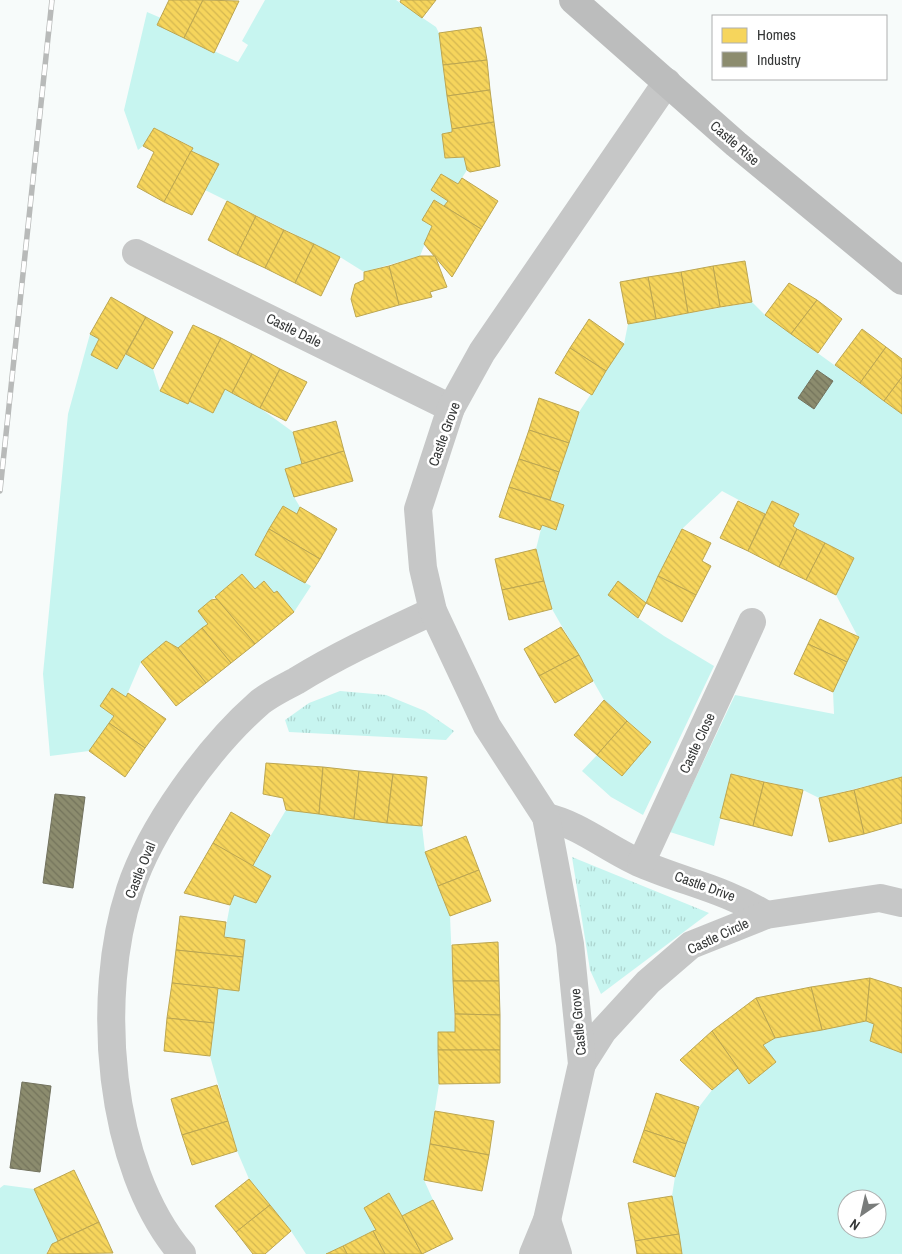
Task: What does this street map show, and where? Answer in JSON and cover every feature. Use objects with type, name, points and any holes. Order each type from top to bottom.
[{"type":"street","name":"Castle Rise","points":[[573,0],[736,144],[902,281]]},
{"type":"street","name":"Castle Grove","points":[[533,1254],[547,1220],[582,1064],[570,944],[546,817],[487,726],[433,611],[423,568],[418,509],[451,408],[482,352],[667,82]]},
{"type":"street","name":"Castle Dale","points":[[136,254],[451,408]]},
{"type":"street","name":"Castle Oval","points":[[182,1254],[168,1238],[140,1188],[120,1117],[111,1056],[116,946],[130,889],[158,827],[219,742],[259,702],[332,659],[433,611]]},
{"type":"street","name":"Castle Close","points":[[641,864],[752,622]]},
{"type":"street","points":[[546,817],[561,820],[641,864]]},
{"type":"street","name":"Castle Drive","points":[[641,864],[743,900],[766,914]]},
{"type":"street","name":"Castle Circle","points":[[582,1064],[603,1031],[648,982],[691,945],[766,914],[895,898]]},
{"type":"street","points":[[547,1220],[558,1254]]},
{"type":"green space","points":[[265,0],[396,0],[436,27],[439,33],[452,129],[452,132],[442,134],[445,158],[464,157],[467,170],[458,184],[441,174],[431,190],[448,201],[444,206],[434,200],[422,220],[432,226],[420,256],[364,272],[340,257],[205,190],[219,164],[191,151],[192,147],[154,128],[143,146],[138,150],[124,110],[147,12],[161,18],[157,25],[238,62],[248,45],[242,41]]},
{"type":"green space","points":[[752,302],[765,315],[902,414],[902,777],[819,798],[803,790],[731,774],[714,846],[670,832],[735,695],[834,714],[833,692],[858,637],[836,595],[854,558],[793,526],[799,514],[773,501],[765,514],[722,491],[682,529],[638,618],[714,666],[643,815],[611,797],[582,771],[597,755],[622,776],[651,742],[604,700],[552,609],[536,549],[542,525],[563,505],[550,500],[579,412],[624,344],[628,324]]},
{"type":"green space","points":[[90,334],[99,339],[91,355],[117,369],[126,354],[153,369],[160,391],[188,404],[189,401],[213,413],[225,389],[260,408],[293,432],[302,464],[285,469],[294,497],[300,507],[297,514],[283,506],[255,555],[311,586],[294,612],[277,591],[274,593],[264,582],[255,589],[242,574],[198,611],[208,624],[178,648],[166,641],[141,662],[126,697],[112,688],[100,706],[114,716],[89,751],[50,756],[43,674],[68,414]]},
{"type":"green space","points":[[340,691],[386,695],[425,711],[454,731],[446,740],[289,732],[285,720],[309,703]]},
{"type":"green space","points":[[286,810],[422,826],[425,852],[450,916],[455,1032],[438,1032],[439,1084],[424,1180],[433,1200],[402,1216],[389,1193],[364,1208],[376,1230],[326,1254],[306,1254],[291,1231],[249,1179],[237,1151],[210,1056],[218,988],[239,990],[244,940],[224,937],[230,905],[234,895],[256,903],[271,876],[252,867]]},
{"type":"green space","points":[[572,857],[709,913],[601,994],[590,970]]},
{"type":"green space","points":[[866,1021],[874,1024],[870,1041],[902,1053],[902,1254],[682,1254],[672,1196],[675,1177],[699,1107],[712,1090],[738,1068],[749,1083],[776,1062],[763,1045],[775,1038]]},
{"type":"green space","points":[[4,1185],[34,1189],[58,1241],[48,1249],[47,1254],[0,1254],[0,1188]]},
{"type":"building: Homes","points":[[169,0],[203,0],[184,38],[157,25]]},
{"type":"building: Homes","points":[[203,0],[239,1],[214,53],[184,38]]},
{"type":"building: Homes","points":[[401,0],[436,0],[422,18],[400,2]]},
{"type":"building: Homes","points":[[481,27],[487,60],[443,65],[439,33]]},
{"type":"building: Homes","points":[[487,60],[490,90],[447,96],[443,65]]},
{"type":"building: Homes","points":[[490,90],[494,122],[452,129],[447,96]]},
{"type":"building: Homes","points":[[494,122],[500,166],[470,172],[467,170],[464,157],[445,158],[442,134],[452,132],[452,129]]},
{"type":"building: Homes","points":[[154,128],[193,148],[164,202],[137,187],[154,152],[143,146]]},
{"type":"building: Homes","points":[[191,151],[219,164],[192,215],[164,202]]},
{"type":"building: Homes","points":[[441,174],[458,184],[462,178],[498,201],[481,229],[444,206],[448,201],[431,190]]},
{"type":"building: Homes","points":[[434,200],[481,229],[452,277],[424,244],[432,226],[422,220]]},
{"type":"building: Homes","points":[[227,201],[256,216],[237,255],[208,240]]},
{"type":"building: Homes","points":[[256,216],[284,230],[265,268],[237,255]]},
{"type":"building: Homes","points":[[284,230],[314,244],[295,283],[265,268]]},
{"type":"building: Homes","points":[[314,244],[340,257],[321,296],[295,283]]},
{"type":"building: Homes","points":[[420,256],[435,256],[447,287],[430,292],[432,297],[399,305],[389,266]]},
{"type":"building: Homes","points":[[745,261],[752,302],[720,307],[713,266]]},
{"type":"building: Homes","points":[[389,266],[399,305],[356,317],[351,299],[355,284],[364,280],[364,272]]},
{"type":"building: Homes","points":[[713,266],[720,307],[688,313],[681,272]]},
{"type":"building: Homes","points":[[681,272],[688,313],[656,319],[648,277]]},
{"type":"building: Homes","points":[[648,277],[656,319],[628,324],[620,282]]},
{"type":"building: Homes","points":[[789,283],[817,300],[791,334],[765,315]]},
{"type":"building: Homes","points":[[111,297],[146,317],[117,369],[91,355],[99,339],[90,334]]},
{"type":"building: Homes","points":[[817,300],[842,319],[818,353],[791,334]]},
{"type":"building: Homes","points":[[146,317],[173,332],[153,369],[126,354]]},
{"type":"building: Homes","points":[[589,319],[624,344],[606,371],[570,348]]},
{"type":"building: Homes","points":[[193,325],[221,338],[188,404],[160,391]]},
{"type":"building: Homes","points":[[862,329],[886,347],[860,383],[835,365]]},
{"type":"building: Homes","points":[[221,338],[252,354],[232,393],[225,389],[213,413],[189,401]]},
{"type":"building: Homes","points":[[886,347],[902,359],[902,377],[884,401],[860,383]]},
{"type":"building: Homes","points":[[570,348],[606,371],[592,395],[555,373]]},
{"type":"building: Homes","points":[[252,354],[280,369],[260,408],[232,393]]},
{"type":"building: Homes","points":[[280,369],[307,382],[286,421],[260,408]]},
{"type":"building: Homes","points":[[902,377],[902,414],[884,401]]},
{"type":"building: Homes","points":[[539,398],[579,412],[569,443],[529,430]]},
{"type":"building: Homes","points":[[336,421],[344,451],[302,464],[293,432]]},
{"type":"building: Homes","points":[[529,430],[569,443],[559,472],[519,459]]},
{"type":"building: Homes","points":[[344,451],[353,481],[294,497],[285,469]]},
{"type":"building: Homes","points":[[519,459],[559,472],[550,500],[509,487]]},
{"type":"building: Homes","points":[[509,487],[564,505],[556,530],[542,525],[540,530],[499,517]]},
{"type":"building: Homes","points":[[738,501],[765,514],[748,551],[720,538]]},
{"type":"building: Homes","points":[[772,501],[799,514],[793,526],[797,529],[779,567],[748,551]]},
{"type":"building: Homes","points":[[283,506],[297,514],[300,507],[337,529],[320,559],[269,529]]},
{"type":"building: Homes","points":[[269,529],[320,559],[305,583],[255,555]]},
{"type":"building: Homes","points":[[682,529],[711,543],[702,561],[711,566],[696,595],[658,576]]},
{"type":"building: Homes","points":[[797,529],[825,543],[806,580],[779,567]]},
{"type":"building: Homes","points":[[825,543],[854,558],[836,595],[806,580]]},
{"type":"building: Homes","points":[[536,549],[544,581],[502,590],[495,559]]},
{"type":"building: Homes","points":[[242,574],[255,589],[264,581],[274,593],[277,591],[294,612],[255,644],[215,597]]},
{"type":"building: Homes","points":[[658,576],[696,595],[682,622],[646,603]]},
{"type":"building: Homes","points":[[544,581],[552,609],[509,620],[502,590]]},
{"type":"building: Homes","points":[[618,581],[646,603],[638,618],[608,595]]},
{"type":"building: Homes","points":[[217,599],[255,644],[231,663],[202,628],[208,624],[198,611],[211,600]]},
{"type":"building: Homes","points":[[820,619],[859,637],[847,662],[808,644]]},
{"type":"building: Homes","points":[[561,627],[579,655],[539,676],[524,649]]},
{"type":"building: Homes","points":[[202,628],[231,663],[206,683],[178,648]]},
{"type":"building: Homes","points":[[166,641],[178,648],[206,683],[176,706],[141,662]]},
{"type":"building: Homes","points":[[808,644],[847,662],[833,692],[794,674]]},
{"type":"building: Homes","points":[[579,655],[593,681],[555,703],[539,676]]},
{"type":"building: Homes","points":[[112,688],[126,697],[128,693],[166,719],[145,748],[109,723],[114,716],[100,706]]},
{"type":"building: Homes","points":[[604,700],[627,721],[597,755],[574,735]]},
{"type":"building: Homes","points":[[627,721],[651,742],[622,776],[597,755]]},
{"type":"building: Homes","points":[[109,723],[145,748],[125,777],[89,751]]},
{"type":"building: Homes","points":[[266,763],[323,767],[319,814],[286,810],[283,798],[263,794]]},
{"type":"building: Homes","points":[[323,767],[359,771],[354,819],[319,814]]},
{"type":"building: Homes","points":[[359,771],[393,774],[387,823],[354,819]]},
{"type":"building: Homes","points":[[393,774],[427,777],[422,826],[387,823]]},
{"type":"building: Homes","points":[[731,774],[764,782],[753,826],[720,818]]},
{"type":"building: Homes","points":[[902,777],[902,823],[864,834],[854,790]]},
{"type":"building: Homes","points":[[764,782],[803,790],[792,836],[753,826]]},
{"type":"building: Homes","points":[[854,790],[864,834],[829,842],[819,798]]},
{"type":"building: Homes","points":[[231,812],[270,835],[252,867],[213,843]]},
{"type":"building: Homes","points":[[466,836],[479,870],[438,886],[425,852]]},
{"type":"building: Homes","points":[[213,843],[271,876],[256,903],[234,895],[230,905],[184,893]]},
{"type":"building: Homes","points":[[479,870],[491,901],[450,916],[438,886]]},
{"type":"building: Homes","points":[[180,916],[226,922],[224,937],[245,940],[243,957],[176,950]]},
{"type":"building: Homes","points":[[498,942],[499,981],[453,981],[452,945]]},
{"type":"building: Homes","points":[[176,950],[243,957],[239,991],[172,983]]},
{"type":"building: Homes","points":[[870,978],[866,1021],[822,1030],[811,987]]},
{"type":"building: Homes","points":[[870,978],[902,988],[902,1053],[870,1041],[874,1024],[866,1021]]},
{"type":"building: Homes","points":[[453,981],[499,981],[500,1015],[455,1014]]},
{"type":"building: Homes","points":[[172,983],[218,988],[214,1023],[167,1018]]},
{"type":"building: Homes","points":[[811,987],[822,1030],[775,1038],[756,998]]},
{"type":"building: Homes","points":[[756,998],[775,1038],[763,1045],[776,1062],[749,1084],[712,1031]]},
{"type":"building: Homes","points":[[455,1014],[500,1015],[500,1050],[438,1050],[438,1032],[455,1032]]},
{"type":"building: Homes","points":[[167,1018],[214,1023],[210,1056],[164,1051]]},
{"type":"building: Homes","points":[[712,1031],[738,1068],[712,1090],[680,1060]]},
{"type":"building: Homes","points":[[438,1050],[500,1050],[500,1083],[439,1084]]},
{"type":"building: Homes","points":[[217,1085],[228,1121],[182,1135],[171,1099]]},
{"type":"building: Homes","points":[[656,1093],[699,1107],[686,1144],[644,1130]]},
{"type":"building: Homes","points":[[435,1111],[494,1121],[489,1155],[430,1144]]},
{"type":"building: Homes","points":[[228,1121],[237,1151],[192,1165],[182,1135]]},
{"type":"building: Homes","points":[[644,1130],[686,1144],[675,1177],[633,1162]]},
{"type":"building: Homes","points":[[430,1144],[489,1155],[482,1191],[424,1180]]},
{"type":"building: Homes","points":[[74,1170],[99,1222],[58,1241],[34,1189]]},
{"type":"building: Homes","points":[[249,1179],[270,1205],[236,1232],[215,1206]]},
{"type":"building: Homes","points":[[389,1193],[422,1254],[385,1254],[373,1231],[376,1230],[364,1208]]},
{"type":"building: Homes","points":[[672,1196],[679,1234],[635,1241],[628,1203]]},
{"type":"building: Homes","points":[[433,1200],[453,1239],[422,1254],[402,1216]]},
{"type":"building: Homes","points":[[270,1205],[291,1231],[265,1254],[253,1254],[236,1232]]},
{"type":"building: Homes","points":[[99,1222],[113,1253],[47,1254],[52,1244]]},
{"type":"building: Homes","points":[[373,1231],[385,1254],[347,1254],[343,1246]]},
{"type":"building: Homes","points":[[679,1234],[682,1254],[637,1254],[635,1241]]},
{"type":"building: Homes","points":[[343,1246],[347,1254],[326,1254]]},
{"type":"building: Industry","points":[[817,370],[833,381],[814,409],[798,398]]},
{"type":"building: Industry","points":[[55,794],[85,797],[73,888],[43,883]]},
{"type":"building: Industry","points":[[22,1082],[51,1086],[40,1172],[10,1168]]},
{"type":"railway","points":[[0,491],[52,0]]}]
